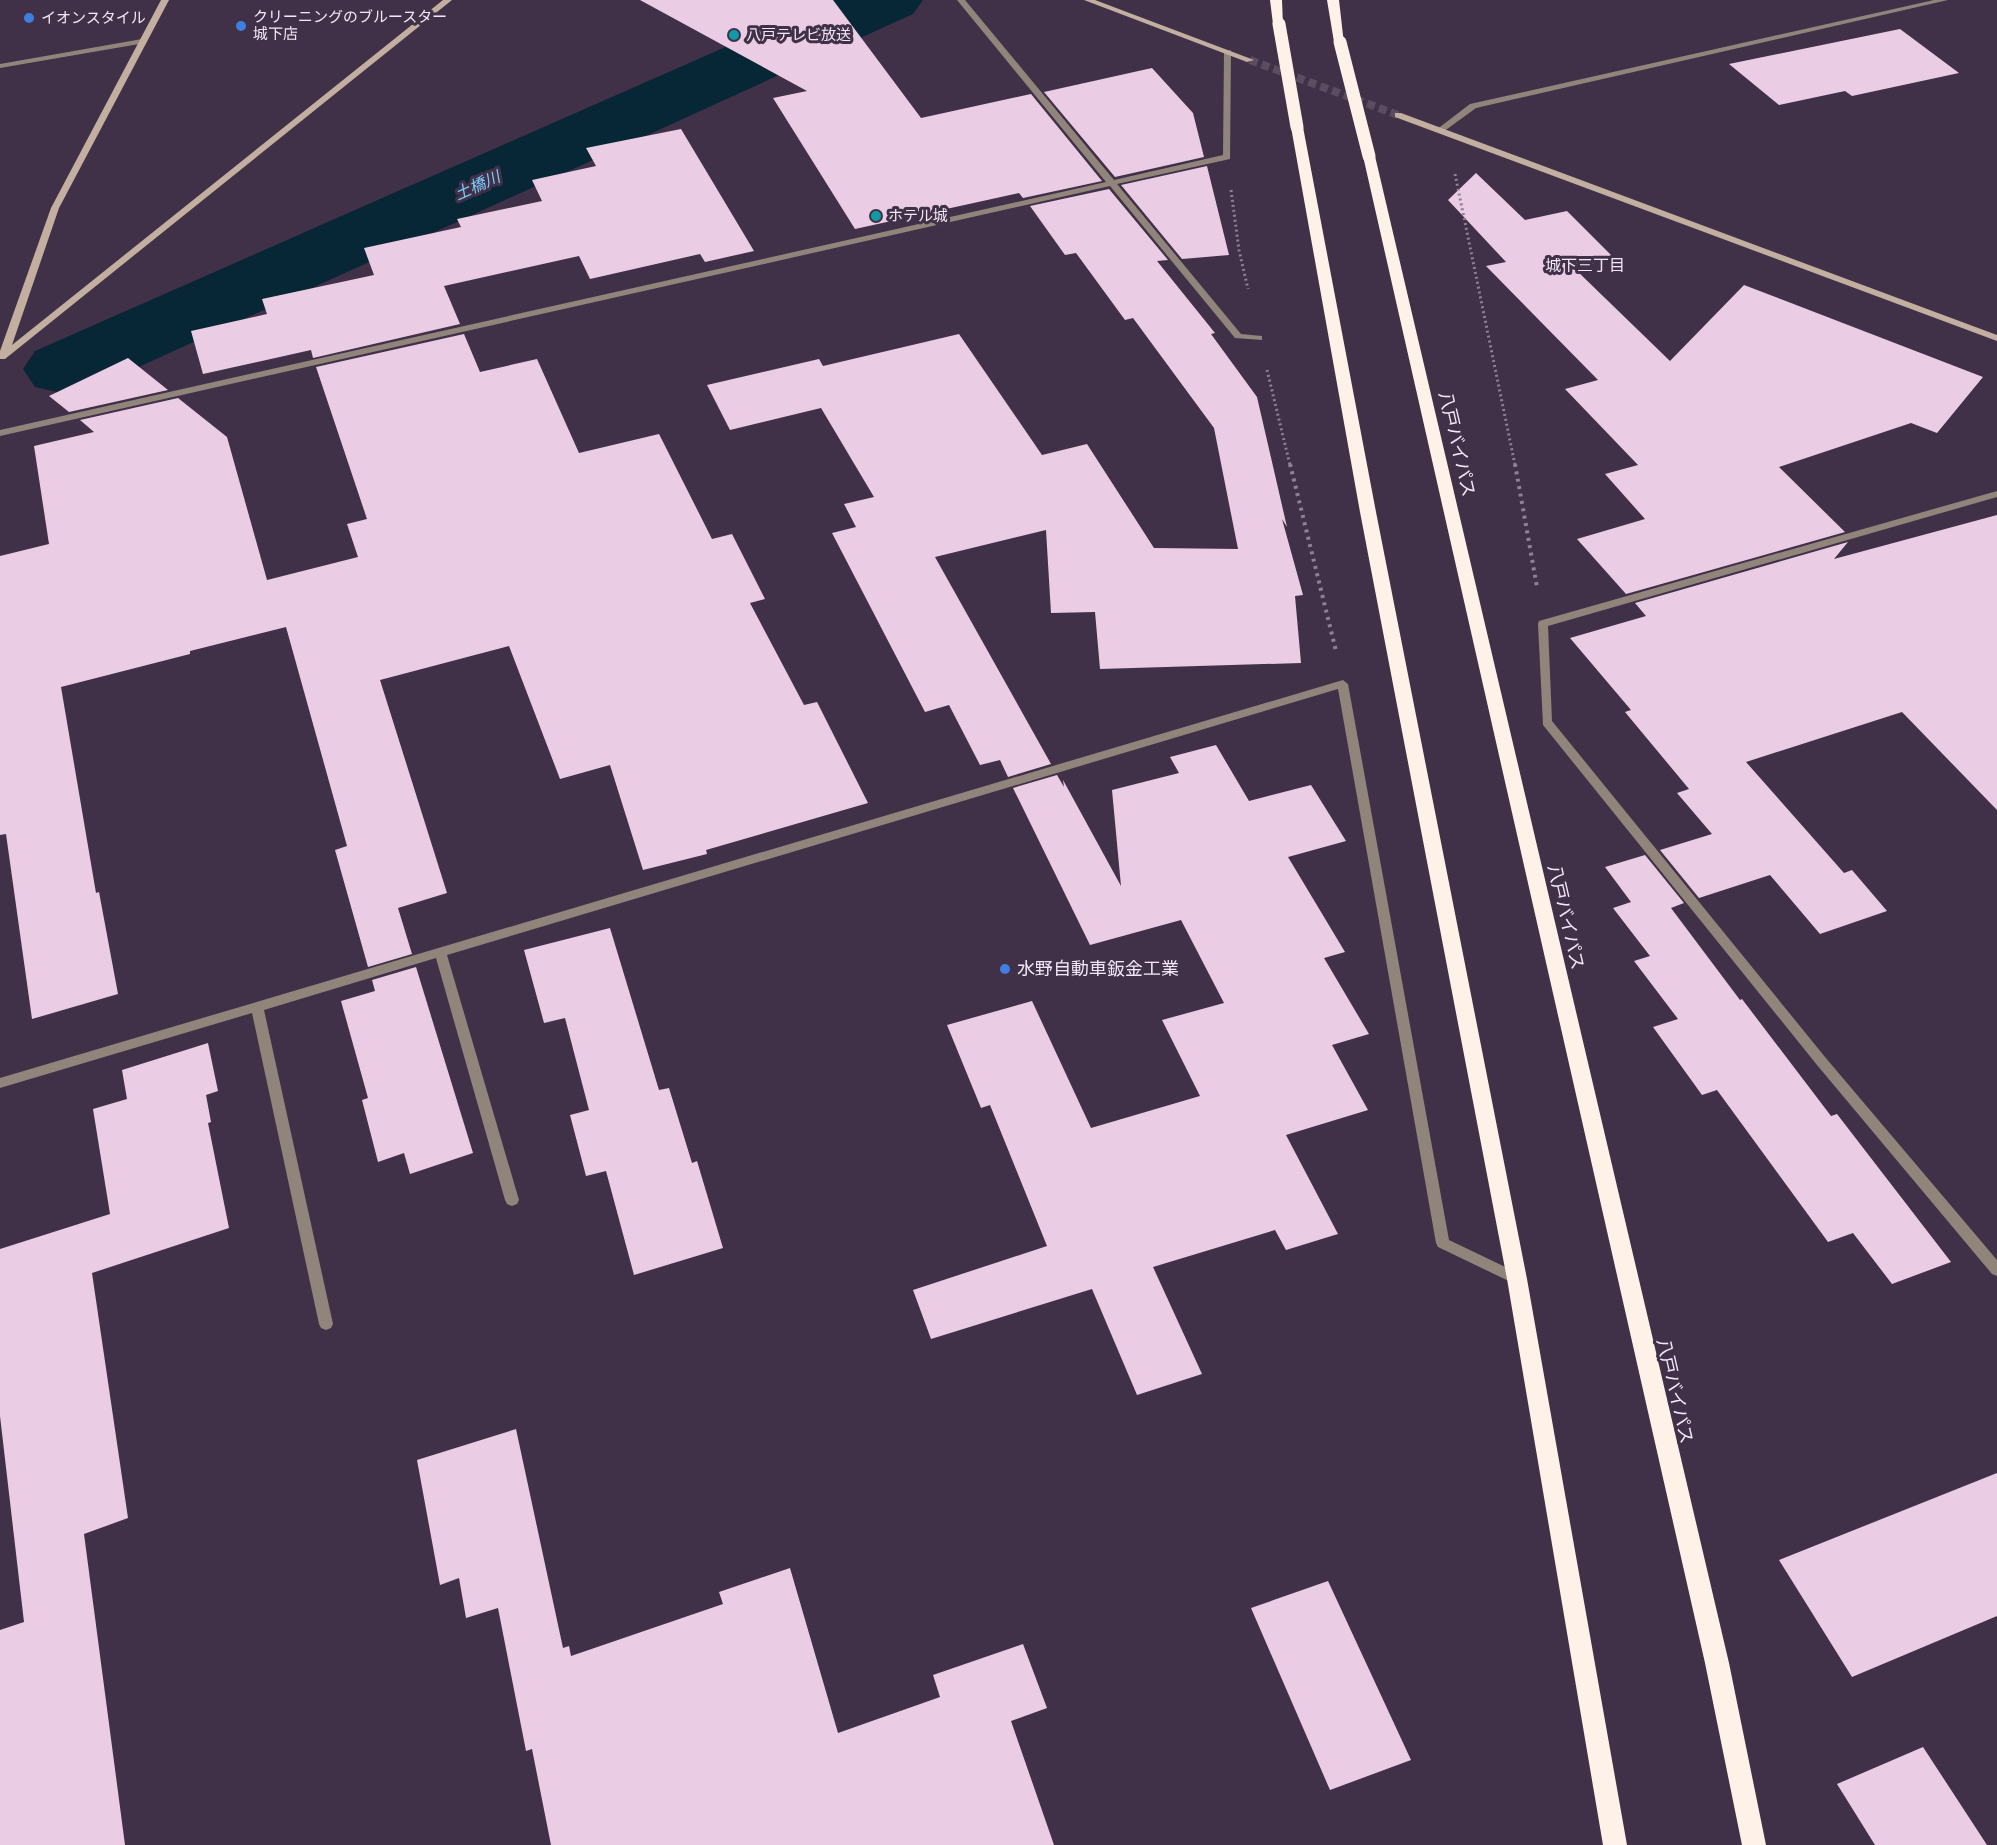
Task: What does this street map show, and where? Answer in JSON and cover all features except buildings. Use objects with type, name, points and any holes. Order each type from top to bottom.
[{"type":"highway","points":[[1276,0],[1368,512],[1517,1279],[1615,1845]]},
{"type":"highway","name":"八戸バイパス","points":[[1333,0],[1340,42],[1369,156],[1717,1663],[1754,1845]]},
{"type":"street","points":[[1,360],[55,208],[165,0]]},
{"type":"street","points":[[1,360],[448,0]]},
{"type":"street","points":[[961,0],[1238,336],[1260,338]]},
{"type":"street","points":[[1088,0],[1251,60]]},
{"type":"street","points":[[1440,130],[1473,105],[1944,0]]},
{"type":"street","points":[[0,66],[142,41]]},
{"type":"street","points":[[0,433],[1227,157],[1228,52]]},
{"type":"street","points":[[1398,115],[1997,338]]},
{"type":"street","points":[[1997,494],[1543,624],[1547,722],[1829,1070],[1997,1270]]},
{"type":"street","points":[[0,1083],[1343,684],[1443,1243],[1517,1279]]},
{"type":"street","points":[[440,952],[512,1200]]},
{"type":"street","points":[[257,1006],[326,1324]]},
{"type":"path","points":[[1227,157],[1239,250],[1343,684]]},
{"type":"path","points":[[1454,171],[1511,443],[1543,624]]},
{"type":"waterway","name":"土橋川","points":[[65,369],[889,0]]},
{"type":"tunnel","points":[[1250,60],[1398,115]]},
{"type":"place","name":"イオンスタイル","points":[[29,18]]},
{"type":"place","name":"クリーニングのブルースター 城下店","points":[[241,26]]},
{"type":"place","name":"八戸テレビ放送","points":[[734,35]]},
{"type":"place","name":"ホテル城","points":[[876,216]]},
{"type":"place","name":"水野自動車鈑金工業","points":[[1005,969]]},
{"type":"district","name":"城下三丁目","points":[[1585,265]]}]
